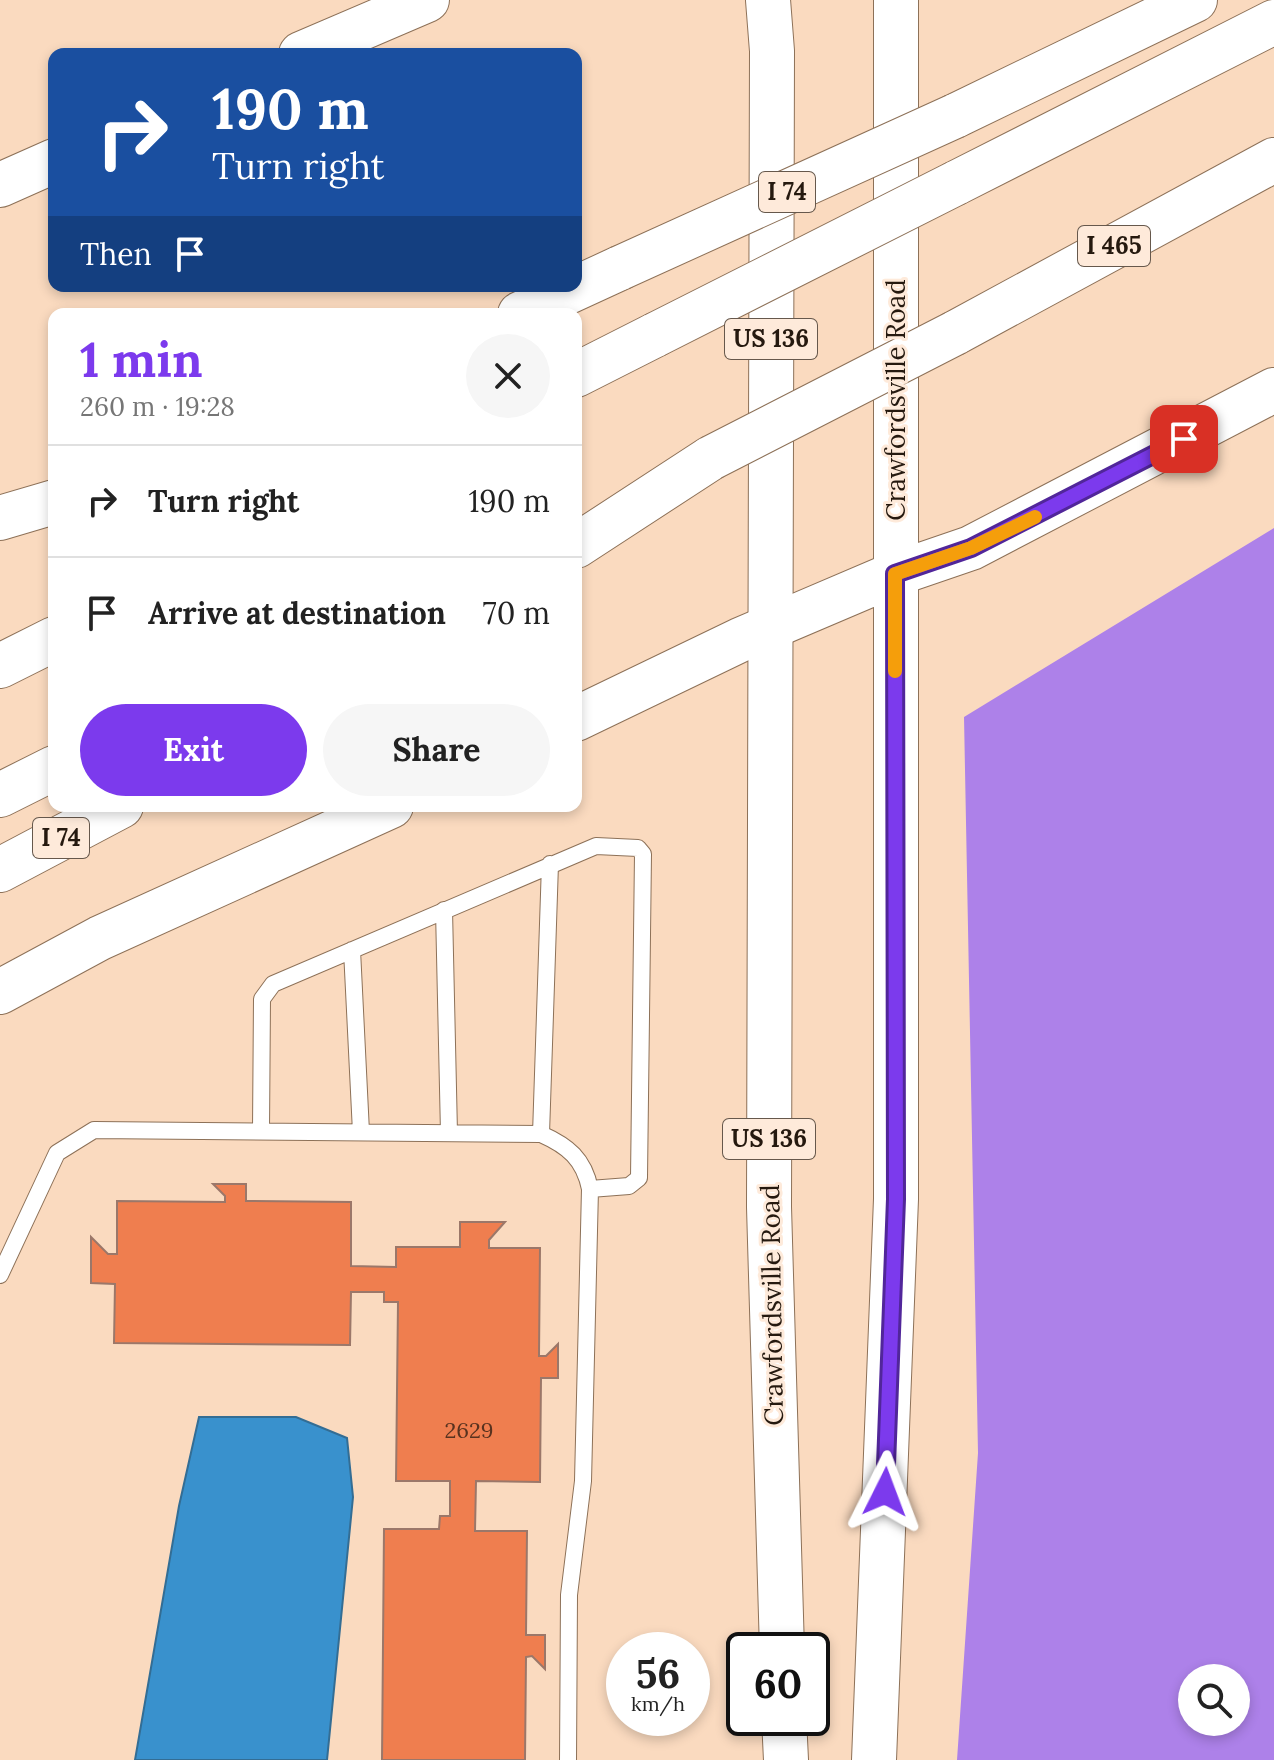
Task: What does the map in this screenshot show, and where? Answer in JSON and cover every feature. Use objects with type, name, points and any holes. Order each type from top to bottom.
[{"type":"main road","points":[[315,48],[427,0]]},
{"type":"main road","name":"Crawfordsville Road","points":[[768,0],[772,51],[769,1207],[781,1632]]},
{"type":"main road","name":"Crawfordsville Road","points":[[874,1760],[896,1199],[896,0]]},
{"type":"main road","name":"I 74","points":[[582,285],[955,116],[1195,0]]},
{"type":"main road","points":[[582,372],[1274,22]]},
{"type":"main road","name":"I 465","points":[[582,515],[711,458],[955,333],[1274,160]]},
{"type":"main road","points":[[0,185],[48,164]]},
{"type":"main road","name":"I 74","points":[[533,308],[568,292]]},
{"type":"main road","points":[[582,716],[770,628],[895,574],[998,535],[1274,390]]},
{"type":"main road","points":[[582,542],[711,458]]},
{"type":"main road","points":[[0,518],[48,504]]},
{"type":"main road","points":[[0,666],[48,642]]},
{"type":"main road","points":[[0,795],[48,771]]},
{"type":"main road","name":"I 74","points":[[0,870],[110,812]]},
{"type":"main road","points":[[0,992],[100,938],[378,812]]},
{"type":"main road","points":[[785,1736],[786,1760]]},
{"type":"lane","points":[[261,1130],[262,999],[265,991],[550,864],[605,844],[638,848],[643,854],[639,1178],[629,1186],[590,1189]]},
{"type":"lane","points":[[541,1134],[550,864]]},
{"type":"lane","points":[[444,910],[449,1133]]},
{"type":"lane","points":[[352,950],[361,1132]]},
{"type":"lane","points":[[0,1275],[41,1180],[57,1153],[76,1140],[107,1128],[541,1134],[566,1145],[578,1158],[590,1189],[583,1481],[569,1595],[568,1760]]},
{"type":"shaded area","points":[[1274,528],[1274,1760],[957,1760],[978,1453],[964,717]]},
{"type":"water","points":[[199,1417],[296,1417],[347,1438],[353,1497],[327,1760],[135,1760],[179,1506]]},
{"type":"building","points":[[213,1184],[246,1184],[246,1201],[351,1202],[351,1266],[396,1267],[396,1247],[460,1247],[460,1222],[505,1222],[489,1240],[489,1248],[540,1248],[539,1356],[546,1356],[558,1344],[558,1378],[541,1378],[540,1482],[476,1481],[475,1531],[527,1531],[526,1635],[545,1635],[545,1669],[532,1656],[526,1657],[525,1760],[382,1760],[384,1529],[439,1529],[440,1516],[450,1516],[450,1481],[396,1481],[398,1302],[384,1302],[384,1292],[351,1292],[350,1345],[114,1343],[115,1284],[91,1283],[91,1237],[108,1254],[117,1254],[117,1201],[225,1202],[225,1196]]},
{"type":"slow traffic","points":[[895,671],[895,574],[971,548],[1035,517]]},
{"type":"route","points":[[885,1492],[896,1199],[895,574],[971,548],[1184,439]]}]
